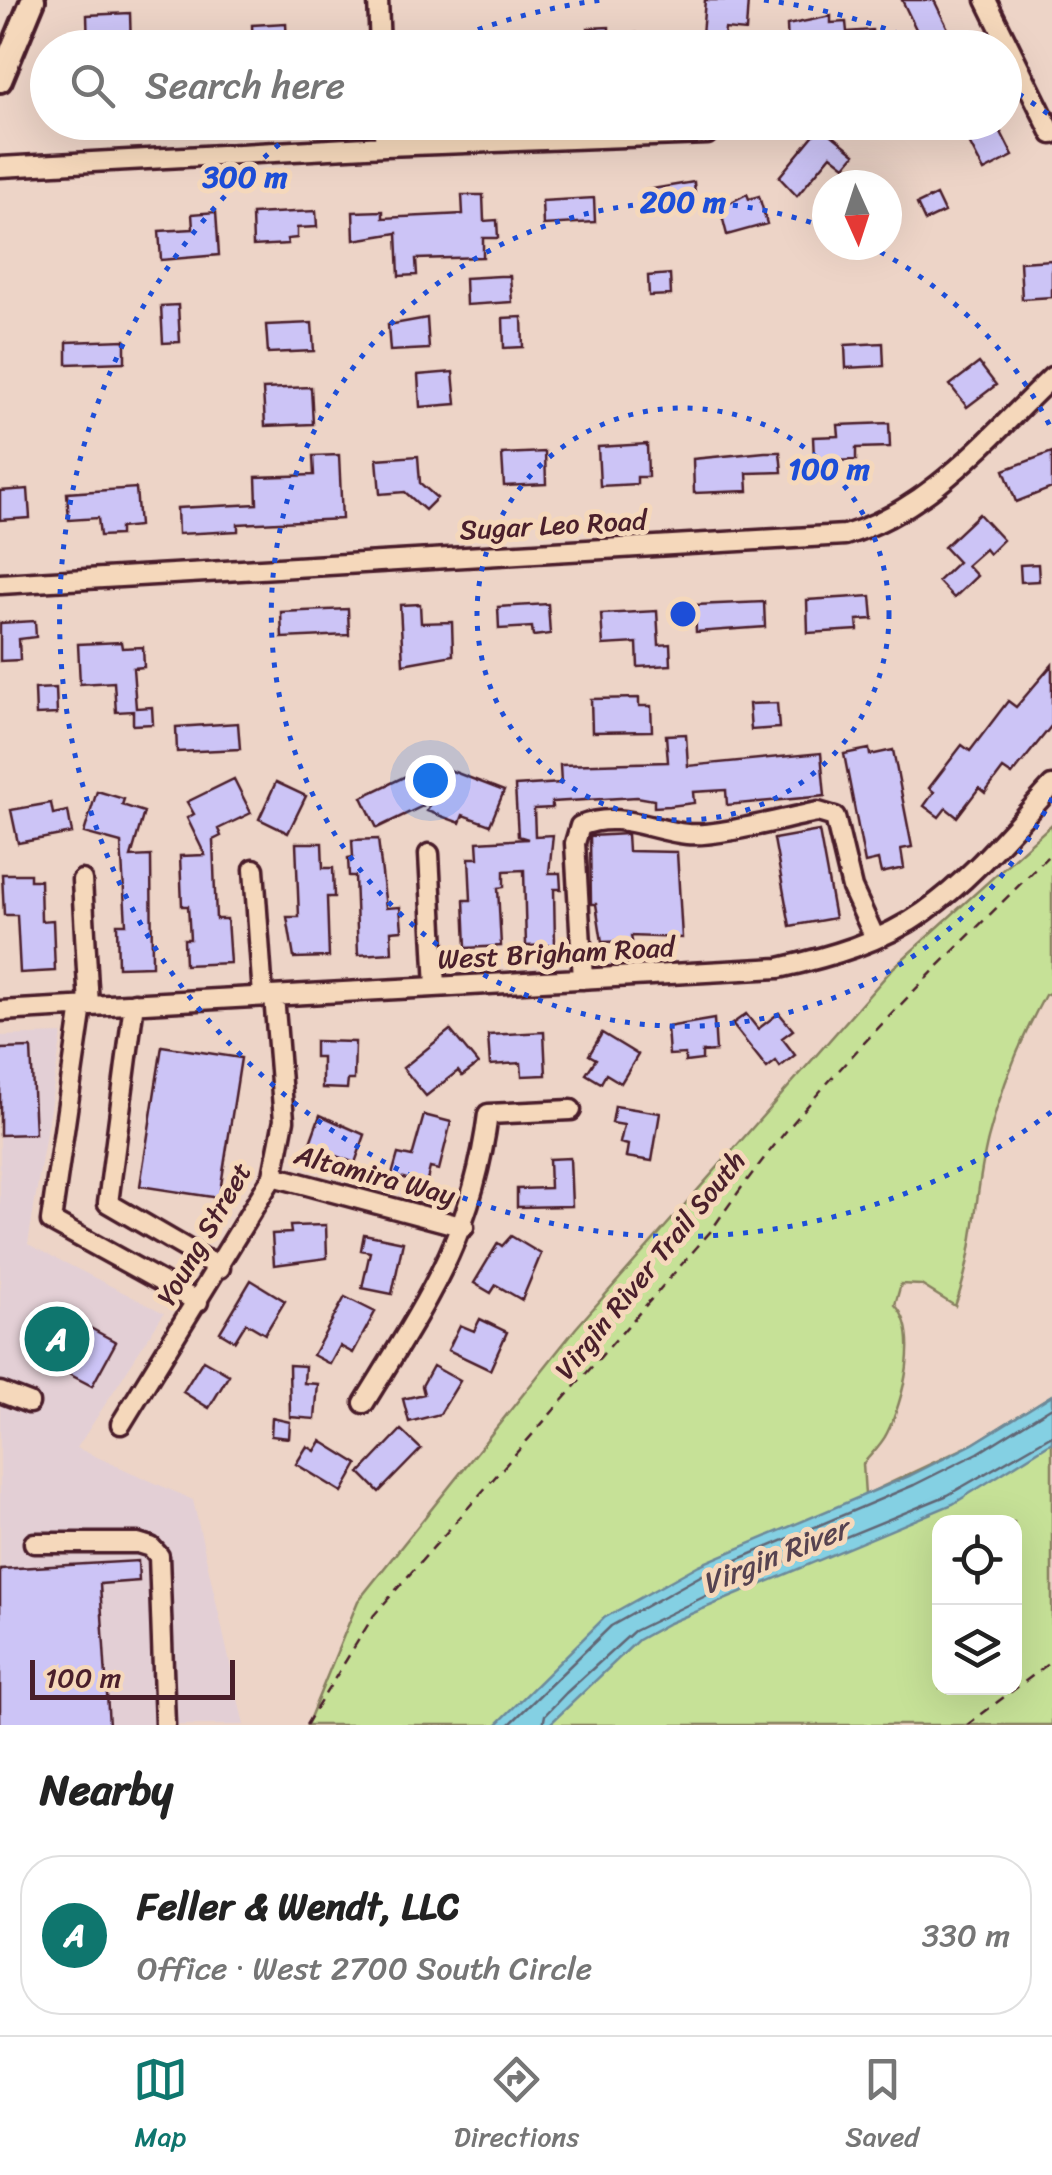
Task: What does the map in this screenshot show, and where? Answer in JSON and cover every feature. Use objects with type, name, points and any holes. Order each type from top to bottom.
[{"type":"main road","points":[[0,80],[32,0]]},
{"type":"street","points":[[378,0],[379,30]]},
{"type":"street","points":[[986,0],[1001,30]]},
{"type":"street","points":[[1022,73],[1052,134]]},
{"type":"street","points":[[384,140],[384,146]]},
{"type":"street","points":[[0,167],[546,140]]},
{"type":"street","name":"Sugar Leo Road","points":[[0,584],[844,535],[883,524],[920,502],[1052,376]]},
{"type":"street","name":"West Brigham Road","points":[[0,1011],[780,968],[875,938],[922,914],[961,883],[1052,786]]},
{"type":"street","points":[[583,979],[576,843],[580,826],[597,819],[627,819],[690,834],[818,812],[835,817],[852,888],[875,938]]},
{"type":"street","points":[[429,854],[436,987]]},
{"type":"street","name":"Young Street","points":[[120,1424],[220,1268],[273,1176],[284,1120],[254,869]]},
{"type":"street","points":[[82,880],[86,1006],[51,1221],[198,1302]]},
{"type":"street","points":[[134,1004],[108,1203],[220,1268]]},
{"type":"street","points":[[364,1403],[444,1273],[464,1227],[482,1167],[488,1114],[571,1110]]},
{"type":"street","name":"Altamira Way","points":[[273,1176],[464,1227]]},
{"type":"street","points":[[0,1392],[29,1403]]},
{"type":"street","points":[[34,1544],[138,1543],[150,1546],[159,1556],[165,1725]]},
{"type":"path","name":"Virgin River Trail South","points":[[306,1725],[374,1614],[711,1231],[751,1171],[897,1010],[1052,852]]},
{"type":"path","points":[[967,1725],[1052,1661]]},
{"type":"shaded area","points":[[62,1034],[28,1244],[164,1313],[77,1448],[193,1500],[244,1725],[0,1725],[0,1036]]},
{"type":"green space","points":[[1052,824],[1052,992],[1045,995],[1027,1030],[999,1101],[983,1160],[967,1264],[955,1306],[921,1285],[901,1284],[895,1305],[907,1332],[903,1386],[887,1433],[863,1464],[865,1495],[973,1444],[1052,1395],[1052,1725],[307,1725],[358,1601],[576,1328],[894,967]]},
{"type":"water","name":"Virgin River","points":[[1052,1395],[1052,1442],[953,1504],[667,1624],[638,1640],[549,1725],[496,1725],[604,1618],[699,1565],[909,1476],[973,1444]]},
{"type":"building","points":[[705,0],[748,0],[746,30],[702,30]]},
{"type":"building","points":[[902,0],[934,0],[949,30],[916,30]]},
{"type":"building","points":[[130,13],[130,30],[87,30],[87,15]]},
{"type":"building","points":[[831,16],[831,23],[846,22],[847,30],[787,30],[787,25]]},
{"type":"building","points":[[286,23],[286,30],[252,30],[252,25]]},
{"type":"building","points":[[809,140],[838,140],[855,154],[845,166],[831,155],[819,170],[812,170],[812,178],[797,196],[779,177]]},
{"type":"building","points":[[968,140],[1005,140],[1013,156],[984,171]]},
{"type":"building","points":[[694,182],[696,208],[647,211],[646,190]]},
{"type":"building","points":[[747,194],[749,199],[759,196],[767,224],[727,235],[720,208]]},
{"type":"building","points":[[462,195],[483,195],[484,221],[497,220],[498,238],[483,238],[483,257],[416,259],[417,275],[399,276],[397,233],[354,240],[353,212],[383,211],[383,218],[463,214]]},
{"type":"building","points":[[936,195],[944,212],[925,221],[917,204]]},
{"type":"building","points":[[594,198],[595,222],[543,225],[542,201]]},
{"type":"building","points":[[316,211],[317,227],[297,228],[297,238],[287,239],[288,244],[253,246],[252,214]]},
{"type":"building","points":[[216,212],[219,255],[161,260],[159,231],[193,229],[192,214]]},
{"type":"building","points":[[1052,260],[1052,297],[1022,299],[1020,262]]},
{"type":"building","points":[[670,274],[671,295],[649,296],[648,276]]},
{"type":"building","points":[[510,276],[512,302],[466,305],[465,278]]},
{"type":"building","points":[[178,305],[180,342],[163,343],[161,306]]},
{"type":"building","points":[[522,317],[523,347],[504,348],[503,318]]},
{"type":"building","points":[[427,318],[429,349],[390,351],[388,325]]},
{"type":"building","points":[[312,323],[314,351],[268,353],[266,325]]},
{"type":"building","points":[[125,340],[125,362],[67,364],[67,342]]},
{"type":"building","points":[[883,343],[884,366],[846,368],[845,345]]},
{"type":"building","points":[[979,363],[996,385],[967,407],[950,385]]},
{"type":"building","points":[[453,372],[456,404],[420,407],[418,375]]},
{"type":"building","points":[[311,387],[313,424],[265,426],[263,389]]},
{"type":"building","points":[[889,423],[890,447],[856,448],[856,460],[833,461],[834,479],[815,480],[813,437],[839,436],[838,425]]},
{"type":"building","points":[[647,444],[648,477],[637,477],[637,484],[600,486],[598,447]]},
{"type":"building","points":[[545,452],[546,484],[504,486],[502,454]]},
{"type":"building","points":[[780,452],[782,472],[747,473],[748,491],[694,493],[693,459]]},
{"type":"building","points":[[1052,452],[1052,488],[1016,502],[1004,470]]},
{"type":"building","points":[[339,455],[342,519],[238,524],[238,531],[178,534],[177,508],[257,504],[256,477],[314,475],[313,456]]},
{"type":"building","points":[[418,456],[420,483],[437,498],[425,510],[405,492],[380,494],[377,459]]},
{"type":"building","points":[[136,488],[139,526],[120,528],[120,535],[100,536],[98,518],[69,520],[67,493]]},
{"type":"building","points":[[28,489],[30,518],[0,520],[0,491]]},
{"type":"building","points":[[979,514],[1003,540],[989,554],[985,549],[967,565],[977,576],[954,598],[938,581],[958,562],[944,547]]},
{"type":"building","points":[[1038,564],[1039,581],[1021,582],[1020,565]]},
{"type":"building","points":[[871,596],[873,619],[857,620],[858,630],[808,633],[807,600]]},
{"type":"building","points":[[764,602],[765,627],[696,632],[695,605]]},
{"type":"building","points":[[420,604],[421,623],[452,622],[453,655],[403,664],[400,605]]},
{"type":"building","points":[[548,604],[550,634],[533,636],[532,627],[499,629],[498,607]]},
{"type":"building","points":[[348,609],[349,635],[282,638],[281,612]]},
{"type":"building","points":[[657,611],[659,645],[670,644],[671,665],[638,667],[637,643],[603,645],[601,614]]},
{"type":"building","points":[[35,621],[36,637],[19,639],[20,660],[0,661],[0,623]]},
{"type":"building","points":[[121,642],[122,648],[143,647],[144,667],[133,668],[136,708],[152,707],[153,724],[133,725],[133,711],[116,712],[114,682],[80,684],[78,644]]},
{"type":"building","points":[[1052,665],[1052,725],[1012,775],[1003,769],[985,793],[979,788],[957,817],[946,808],[939,817],[924,806],[934,792],[929,788],[962,745],[970,751],[1008,701],[1016,707]]},
{"type":"building","points":[[56,688],[57,714],[36,715],[35,689]]},
{"type":"building","points":[[639,698],[639,706],[651,706],[652,731],[592,732],[591,699]]},
{"type":"building","points":[[777,703],[779,728],[751,730],[749,704]]},
{"type":"building","points":[[238,723],[240,749],[177,752],[176,727]]},
{"type":"building","points":[[686,734],[688,766],[821,753],[825,796],[727,805],[726,790],[693,792],[694,803],[670,806],[654,807],[654,800],[637,797],[552,802],[552,808],[534,809],[535,836],[553,835],[549,873],[560,873],[561,889],[554,889],[555,945],[526,946],[524,870],[504,871],[504,887],[498,888],[501,946],[466,948],[464,900],[471,900],[469,858],[478,858],[477,842],[528,839],[518,836],[515,786],[561,783],[560,765],[668,762],[666,735]]},
{"type":"building","points":[[869,749],[870,755],[893,750],[912,847],[901,849],[904,868],[881,873],[878,860],[865,863],[844,754]]},
{"type":"building","points":[[444,768],[504,791],[490,825],[463,815],[460,823],[427,811]]},
{"type":"building","points":[[408,775],[423,806],[377,828],[362,797]]},
{"type":"building","points":[[234,779],[251,813],[218,829],[221,836],[213,840],[216,919],[227,919],[230,963],[185,965],[184,939],[190,939],[188,906],[182,906],[180,856],[205,855],[187,818],[194,814],[187,802]]},
{"type":"building","points":[[276,782],[306,796],[288,833],[259,819]]},
{"type":"building","points":[[97,791],[124,799],[122,805],[144,812],[131,857],[151,856],[152,966],[118,967],[117,924],[126,924],[121,843],[84,833]]},
{"type":"building","points":[[51,803],[53,814],[68,811],[72,833],[18,843],[11,810]]},
{"type":"building","points":[[819,831],[835,918],[790,926],[774,839]]},
{"type":"building","points":[[627,834],[628,851],[677,852],[682,938],[631,936],[632,941],[602,942],[596,904],[591,904],[590,836]]},
{"type":"building","points":[[378,839],[386,908],[400,907],[402,930],[391,931],[392,953],[358,955],[355,876],[349,876],[348,858],[353,857],[352,840]]},
{"type":"building","points":[[296,843],[322,843],[323,868],[333,868],[334,897],[327,897],[329,957],[294,958],[287,917],[299,917]]},
{"type":"building","points":[[2,874],[30,874],[30,880],[40,880],[41,921],[53,920],[55,971],[20,973],[17,915],[4,915]]},
{"type":"building","points":[[779,1013],[793,1030],[782,1038],[795,1055],[780,1067],[776,1061],[767,1068],[732,1024],[746,1014],[758,1029]]},
{"type":"building","points":[[714,1019],[716,1051],[702,1052],[702,1060],[685,1062],[685,1054],[669,1055],[667,1027]]},
{"type":"building","points":[[450,1030],[478,1064],[462,1076],[458,1071],[426,1096],[403,1068]]},
{"type":"building","points":[[544,1032],[546,1075],[522,1076],[521,1063],[490,1065],[488,1035]]},
{"type":"building","points":[[602,1033],[638,1055],[621,1083],[606,1074],[601,1083],[586,1074],[596,1059],[589,1055]]},
{"type":"building","points":[[315,1041],[355,1042],[354,1080],[348,1080],[347,1089],[322,1088],[322,1057],[315,1057]]},
{"type":"building","points":[[162,1046],[241,1058],[219,1198],[140,1186]]},
{"type":"building","points":[[31,1048],[35,1134],[0,1135],[0,1049]]},
{"type":"building","points":[[615,1106],[660,1113],[652,1161],[626,1157],[628,1145],[620,1143],[624,1125],[612,1123]]},
{"type":"building","points":[[320,1115],[365,1135],[355,1163],[325,1152],[322,1159],[306,1154]]},
{"type":"building","points":[[424,1115],[451,1122],[439,1170],[430,1168],[426,1184],[392,1175],[398,1154],[412,1157]]},
{"type":"building","points":[[570,1158],[572,1206],[517,1207],[517,1189],[550,1188],[549,1159]]},
{"type":"building","points":[[326,1225],[327,1258],[274,1265],[272,1234],[291,1233],[290,1226]]},
{"type":"building","points":[[364,1234],[403,1242],[392,1294],[362,1288],[370,1252],[361,1250]]},
{"type":"building","points":[[511,1236],[541,1254],[522,1300],[496,1285],[491,1293],[474,1283],[498,1243],[502,1246]]},
{"type":"building","points":[[251,1280],[285,1301],[265,1334],[246,1323],[235,1341],[220,1332]]},
{"type":"building","points":[[345,1297],[375,1312],[353,1353],[340,1346],[330,1364],[313,1355]]},
{"type":"building","points":[[61,1312],[116,1342],[92,1386],[36,1357]]},
{"type":"building","points":[[480,1319],[507,1332],[490,1370],[448,1350],[460,1325],[474,1331]]},
{"type":"building","points":[[203,1360],[229,1375],[209,1408],[183,1392]]},
{"type":"building","points":[[289,1365],[305,1366],[304,1383],[318,1384],[315,1419],[290,1417]]},
{"type":"building","points":[[433,1366],[460,1381],[440,1414],[409,1422],[403,1399],[424,1394],[422,1386]]},
{"type":"building","points":[[272,1418],[290,1422],[289,1438],[271,1436]]},
{"type":"building","points":[[401,1430],[421,1449],[379,1492],[360,1473]]},
{"type":"building","points":[[321,1441],[358,1464],[342,1492],[296,1464],[307,1446],[315,1451]]},
{"type":"building","points":[[138,1561],[139,1581],[100,1584],[109,1725],[0,1725],[0,1569]]},
{"type":"place","name":"Feller & Wendt, LLC","points":[[57,1339]]}]
